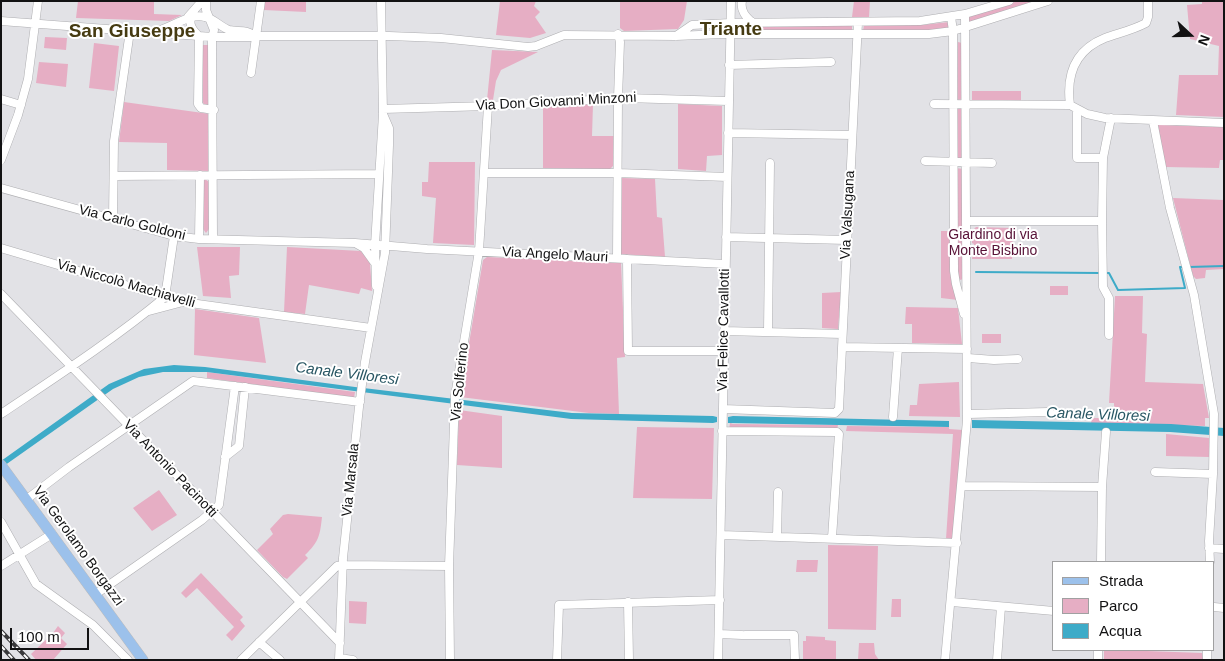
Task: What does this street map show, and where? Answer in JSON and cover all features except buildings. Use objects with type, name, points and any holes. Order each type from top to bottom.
[{"type":"main road","name":"Via Gerolamo Borgazzi","points":[[3,467],[143,660]]},
{"type":"street","points":[[1,160],[21,105],[29,71],[38,1]]},
{"type":"street","points":[[151,32],[166,29],[189,17],[202,1]]},
{"type":"street","points":[[206,1],[206,10],[215,32],[212,37],[214,110],[213,239]]},
{"type":"street","points":[[252,73],[255,36],[261,1]]},
{"type":"street","name":"Via Marsala","points":[[376,302],[375,245],[383,111],[380,1]]},
{"type":"street","name":"Via Felice Cavallotti","points":[[718,660],[731,1]]},
{"type":"street","points":[[730,19],[741,1]]},
{"type":"street","points":[[741,1],[743,11],[753,23]]},
{"type":"street","points":[[676,36],[692,25],[730,19],[753,23],[920,21],[965,14],[1008,1]]},
{"type":"street","points":[[1,21],[212,37],[381,36],[441,38],[528,47],[536,46],[564,35],[929,34],[953,31],[1048,1]]},
{"type":"street","points":[[1070,104],[1070,75],[1082,54],[1104,39],[1146,23],[1148,1]]},
{"type":"street","points":[[946,658],[968,414],[965,14]]},
{"type":"street","points":[[189,17],[210,19],[226,28],[248,31],[255,36]]},
{"type":"street","points":[[189,17],[191,27],[199,36],[198,104],[201,108],[214,110]]},
{"type":"street","points":[[951,17],[953,31],[955,278],[967,332]]},
{"type":"street","name":"Via Valsugana","points":[[723,409],[835,413],[838,408],[858,22]]},
{"type":"street","points":[[113,220],[114,141],[130,31]]},
{"type":"street","points":[[617,258],[620,42],[618,34]]},
{"type":"street","points":[[729,65],[830,62]]},
{"type":"street","name":"Via Don Giovanni Minzoni","points":[[383,111],[618,98],[728,102]]},
{"type":"street","points":[[1,99],[21,105]]},
{"type":"street","points":[[934,104],[1070,104],[1078,110],[1094,116],[1153,121],[1224,123]]},
{"type":"street","name":"Via Solferino","points":[[450,660],[449,566],[455,401],[479,252],[488,106]]},
{"type":"street","points":[[1078,110],[1077,158],[1103,158]]},
{"type":"street","name":"Via Marsala","points":[[339,659],[343,565],[360,402],[385,245],[389,145],[388,128],[383,111]]},
{"type":"street","points":[[1109,335],[1109,298],[1103,287],[1102,221],[1103,158],[1111,118]]},
{"type":"street","points":[[1153,121],[1170,208],[1194,295],[1214,423],[1214,474],[1209,548],[1210,561]]},
{"type":"street","points":[[728,133],[852,135]]},
{"type":"street","points":[[925,161],[992,163]]},
{"type":"street","points":[[768,331],[770,163]]},
{"type":"street","points":[[114,176],[200,175],[213,171],[379,174]]},
{"type":"street","points":[[485,173],[618,173],[727,177]]},
{"type":"street","points":[[199,239],[200,175]]},
{"type":"street","name":"Via Carlo Goldoni","points":[[1,188],[174,236],[199,239],[385,245]]},
{"type":"street","points":[[966,220],[1102,221]]},
{"type":"street","points":[[1,414],[72,366],[165,297],[174,236]]},
{"type":"street","points":[[726,236],[847,240]]},
{"type":"street","points":[[355,243],[364,248],[375,264]]},
{"type":"street","name":"Via Angelo Mauri","points":[[385,245],[479,252],[725,264]]},
{"type":"street","name":"Via Niccolò Machiavelli","points":[[1,248],[193,304],[371,328]]},
{"type":"street","points":[[627,259],[628,351],[724,351]]},
{"type":"street","points":[[955,278],[960,283],[967,281]]},
{"type":"street","name":"Via Antonio Pacinotti","points":[[1,294],[340,643]]},
{"type":"street","points":[[147,312],[184,302]]},
{"type":"street","points":[[724,331],[842,334]]},
{"type":"street","points":[[842,347],[898,348],[967,354],[994,360],[1018,359]]},
{"type":"street","points":[[893,417],[898,348]]},
{"type":"street","points":[[27,499],[69,467],[193,381],[360,402]]},
{"type":"street","points":[[96,594],[219,505],[239,387]]},
{"type":"street","points":[[226,457],[238,446],[239,387]]},
{"type":"street","points":[[968,414],[1048,412],[1052,414],[1080,415]]},
{"type":"street","points":[[1214,423],[1224,423]]},
{"type":"street","points":[[722,431],[837,432],[839,434],[832,538]]},
{"type":"street","points":[[1100,561],[1106,432]]},
{"type":"street","points":[[1155,472],[1214,474]]},
{"type":"street","points":[[963,486],[1102,487]]},
{"type":"street","points":[[777,536],[778,492]]},
{"type":"street","points":[[1,522],[36,584],[93,624],[128,660]]},
{"type":"street","points":[[1,566],[52,534]]},
{"type":"street","points":[[721,535],[957,544]]},
{"type":"street","points":[[1209,548],[1224,549]]},
{"type":"street","points":[[241,660],[333,569],[343,565],[449,566]]},
{"type":"street","points":[[322,580],[329,576],[342,578]]},
{"type":"street","points":[[557,660],[559,605],[720,600]]},
{"type":"street","points":[[628,602],[629,660]]},
{"type":"street","points":[[952,602],[1001,608],[1052,611]]},
{"type":"street","points":[[997,660],[1001,608]]},
{"type":"street","points":[[719,634],[794,635],[794,660]]},
{"type":"street","points":[[259,642],[280,660]]},
{"type":"street","points":[[339,659],[353,660]]},
{"type":"green space","points":[[78,1],[154,1],[154,14],[182,15],[169,21],[76,18]]},
{"type":"green space","points":[[265,1],[306,1],[306,12],[264,10]]},
{"type":"green space","points":[[500,1],[536,1],[534,6],[540,12],[535,17],[546,33],[530,38],[496,35]]},
{"type":"green space","points":[[620,1],[687,1],[684,20],[678,29],[624,31],[620,28]]},
{"type":"green space","points":[[854,1],[870,1],[869,17],[852,17]]},
{"type":"green space","points":[[1018,1],[1044,1],[968,22],[968,17]]},
{"type":"green space","points":[[1202,1],[1224,1],[1224,117],[1176,115],[1179,75],[1218,75],[1219,46],[1190,39],[1187,5],[1202,4]]},
{"type":"green space","points":[[949,22],[949,28],[924,32],[863,31],[864,25],[922,25]]},
{"type":"green space","points":[[850,24],[852,30],[738,31],[738,26]]},
{"type":"green space","points":[[45,37],[67,38],[66,50],[44,48]]},
{"type":"green space","points":[[958,42],[962,43],[964,99],[957,100]]},
{"type":"green space","points":[[94,43],[119,46],[114,91],[89,88]]},
{"type":"green space","points":[[202,45],[209,45],[210,106],[204,105],[203,102]]},
{"type":"green space","points":[[492,50],[538,52],[501,70],[496,81],[493,100],[487,100]]},
{"type":"green space","points":[[39,62],[68,64],[66,87],[36,83]]},
{"type":"green space","points":[[972,91],[1021,91],[1021,101],[972,100]]},
{"type":"green space","points":[[124,102],[210,114],[209,171],[167,170],[167,143],[119,142]]},
{"type":"green space","points":[[593,104],[592,136],[614,136],[613,166],[610,169],[543,168],[543,105]]},
{"type":"green space","points":[[678,104],[722,106],[722,155],[707,156],[706,171],[678,169]]},
{"type":"green space","points":[[957,109],[963,109],[963,158],[957,158]]},
{"type":"green space","points":[[1156,125],[1224,127],[1224,160],[1220,160],[1219,168],[1165,167]]},
{"type":"green space","points":[[429,162],[475,162],[474,245],[433,243],[436,198],[422,196],[422,182],[428,182]]},
{"type":"green space","points":[[956,168],[963,169],[963,279],[960,280],[956,273]]},
{"type":"green space","points":[[621,178],[655,179],[657,217],[662,218],[665,257],[620,254]]},
{"type":"green space","points":[[205,179],[209,182],[209,229],[206,233],[203,229],[203,182]]},
{"type":"green space","points":[[1173,198],[1224,200],[1224,269],[1206,270],[1205,278],[1196,279],[1193,276]]},
{"type":"green space","name":"Giardino di via Monte Bisbino","points":[[976,227],[1013,228],[1012,259],[972,259],[974,244],[972,243],[972,231]]},
{"type":"green space","points":[[941,231],[950,231],[951,281],[958,300],[941,298]]},
{"type":"green space","points":[[197,247],[240,247],[239,275],[229,276],[231,298],[203,296]]},
{"type":"green space","points":[[287,247],[361,251],[370,263],[372,291],[361,288],[359,294],[309,285],[305,314],[284,312]]},
{"type":"green space","points":[[487,257],[621,263],[625,357],[617,358],[619,414],[589,413],[460,397],[483,260]]},
{"type":"green space","points":[[1050,286],[1068,286],[1068,295],[1050,295]]},
{"type":"green space","points":[[841,292],[838,329],[822,328],[822,293]]},
{"type":"green space","points":[[1115,296],[1143,296],[1142,333],[1147,334],[1145,382],[1203,384],[1209,418],[1205,418],[1205,426],[1091,423],[1092,418],[1108,418],[1109,411],[1114,411],[1114,403],[1109,403]]},
{"type":"green space","points":[[906,307],[958,308],[962,344],[912,343],[912,324],[905,324]]},
{"type":"green space","points":[[195,309],[259,318],[266,363],[194,355]]},
{"type":"green space","points":[[982,334],[1001,334],[1001,343],[982,343]]},
{"type":"green space","points":[[207,372],[355,392],[354,398],[207,378]]},
{"type":"green space","points":[[959,382],[960,417],[909,416],[910,405],[917,405],[919,384]]},
{"type":"green space","points":[[459,410],[502,416],[502,468],[457,465]]},
{"type":"green space","points":[[730,423],[838,425],[837,430],[729,430]]},
{"type":"green space","points":[[847,426],[949,427],[949,429],[963,430],[953,539],[946,539],[953,434],[846,431]]},
{"type":"green space","points":[[637,427],[714,428],[712,499],[633,498]]},
{"type":"green space","points":[[1166,434],[1209,438],[1209,457],[1166,456]]},
{"type":"green space","points":[[159,490],[177,515],[152,531],[133,508]]},
{"type":"green space","points":[[283,515],[322,517],[318,538],[305,555],[308,558],[287,579],[257,550],[273,534],[270,529]]},
{"type":"green space","points":[[828,545],[878,546],[876,630],[828,629]]},
{"type":"green space","points":[[797,560],[818,560],[817,572],[796,572]]},
{"type":"green space","points":[[201,573],[243,617],[240,620],[245,626],[232,641],[226,635],[234,627],[197,588],[186,598],[181,593]]},
{"type":"green space","points":[[892,599],[901,599],[901,617],[891,617]]},
{"type":"green space","points":[[349,601],[367,602],[366,624],[349,623]]},
{"type":"green space","points":[[58,626],[65,633],[61,638],[67,644],[53,660],[36,660],[31,654]]},
{"type":"green space","points":[[806,636],[825,637],[825,640],[836,641],[836,660],[803,660],[803,641],[806,641]]},
{"type":"green space","points":[[859,643],[874,643],[875,654],[879,660],[858,660]]},
{"type":"green space","points":[[1104,651],[1147,651],[1202,653],[1203,660],[1104,660]]},
{"type":"water","points":[[174,365],[205,367],[572,413],[713,416],[717,417],[717,422],[571,419],[207,372],[163,372],[139,377],[113,389],[1,468],[1,461],[109,384],[144,369]]},
{"type":"water","points":[[728,417],[949,421],[949,427],[728,423]]},
{"type":"water","points":[[972,420],[1171,424],[1224,428],[1224,436],[1170,432],[972,428]]},
{"type":"waterway","points":[[1189,267],[1224,266]]},
{"type":"waterway","points":[[1105,273],[1109,273],[1118,290],[1185,288],[1180,267],[1184,267]]},
{"type":"waterway","points":[[976,272],[1100,273]]},
{"type":"railway","points":[[1,631],[29,660]]},
{"type":"railway","points":[[1,646],[14,660]]},
{"type":"district","name":"Triante","points":[[731,30]]},
{"type":"district","name":"San Giuseppe","points":[[132,32]]},
{"type":"water label","name":"Canale Villoresi","points":[[347,374]]},
{"type":"water label","name":"Canale Villoresi","points":[[1098,415]]}]
